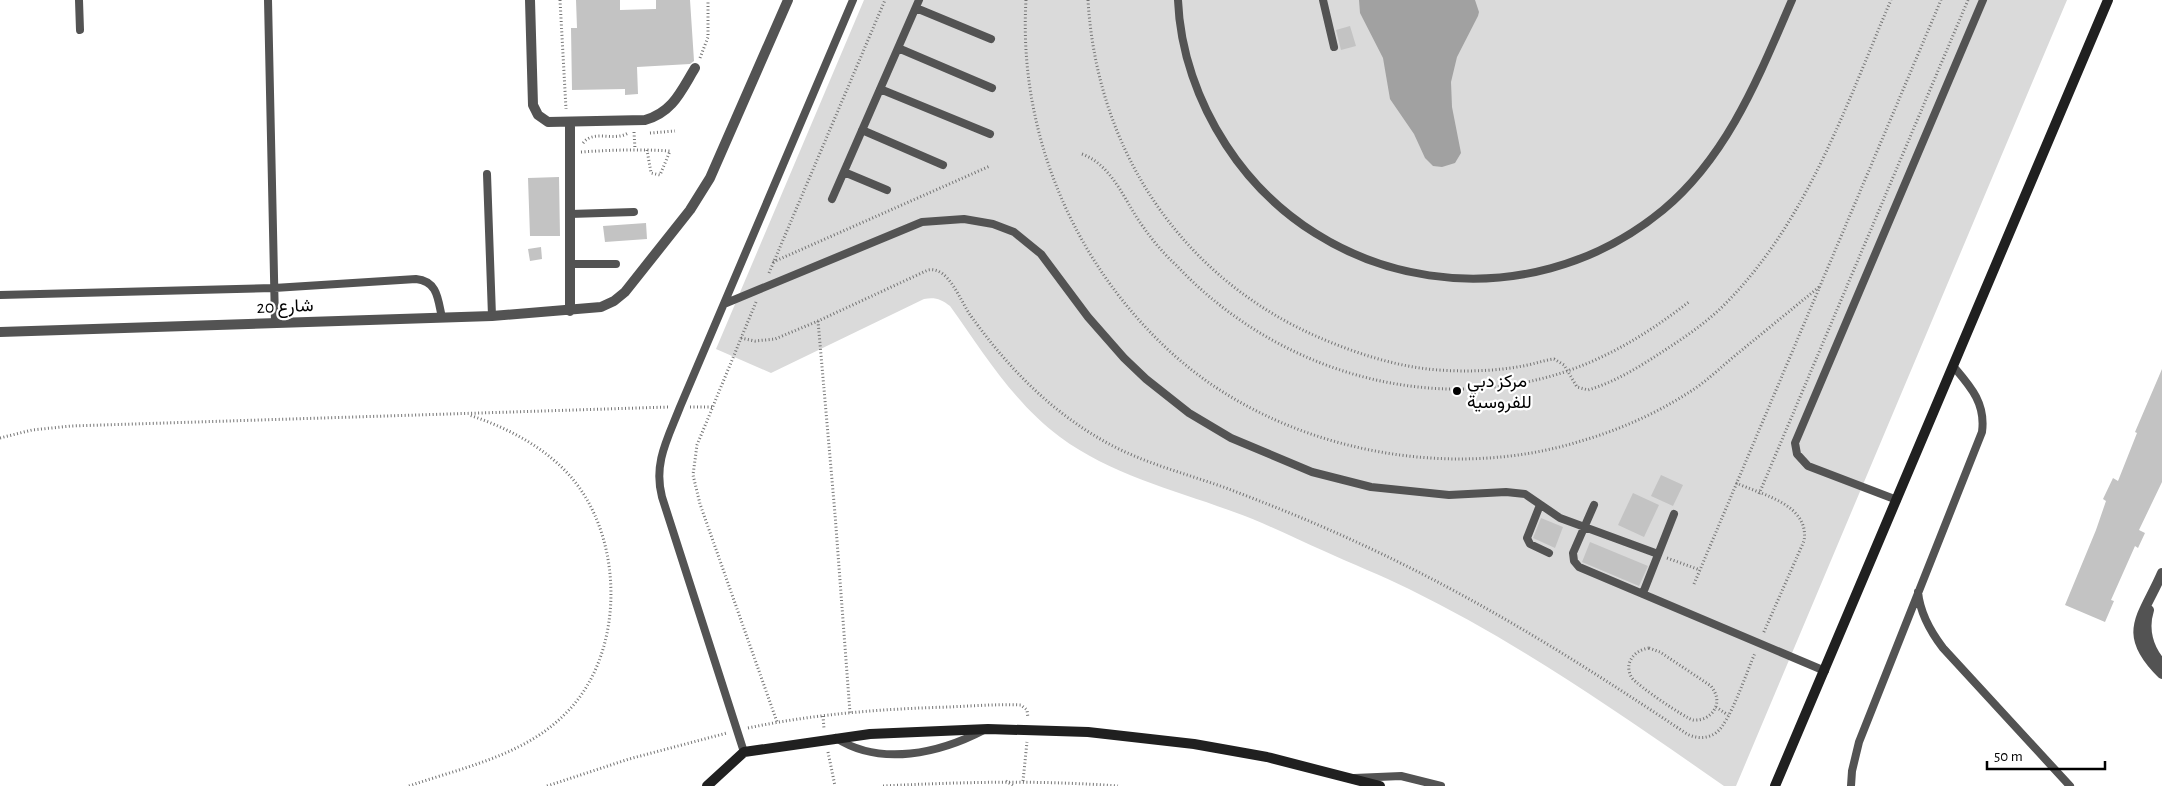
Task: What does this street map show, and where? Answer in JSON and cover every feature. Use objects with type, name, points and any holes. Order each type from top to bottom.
[{"type":"street","points":[[530,0],[533,105],[542,120],[554,123],[645,120],[654,117],[670,107],[695,68]]},
{"type":"street","name":"شارع 20","points":[[0,332],[492,316],[601,307],[614,301],[625,292],[690,210],[710,178],[788,0]]},
{"type":"street","points":[[1775,786],[2108,0]]},
{"type":"street","points":[[568,122],[570,310]]},
{"type":"street","points":[[2162,573],[2140,620],[2138,635],[2145,655],[2162,674]]},
{"type":"street","points":[[2152,596],[2147,622],[2148,640],[2155,655],[2162,664]]},
{"type":"street","points":[[707,786],[744,752],[836,738],[914,731],[988,729],[1088,732],[1158,739],[1266,757],[1374,785]]},
{"type":"lane","points":[[79,0],[80,30]]},
{"type":"lane","points":[[268,0],[275,322]]},
{"type":"lane","points":[[744,752],[658,484],[660,458],[852,0]]},
{"type":"lane","points":[[1178,0],[1183,44],[1205,110],[1233,157],[1250,178],[1281,208],[1332,244],[1369,261],[1418,274],[1481,279],[1532,274],[1578,260],[1643,225],[1681,194],[1698,176],[1726,138],[1757,80],[1792,0]]},
{"type":"lane","points":[[1322,0],[1334,47]]},
{"type":"lane","points":[[1897,500],[1808,466],[1797,454],[1795,443],[1982,0]]},
{"type":"lane","points":[[832,200],[917,4],[991,39]]},
{"type":"lane","points":[[898,48],[992,88]]},
{"type":"lane","points":[[880,89],[990,134]]},
{"type":"lane","points":[[862,130],[943,165]]},
{"type":"lane","points":[[844,172],[887,190]]},
{"type":"lane","points":[[487,174],[492,316]]},
{"type":"lane","points":[[570,214],[634,212]]},
{"type":"lane","points":[[724,304],[922,222],[964,219],[993,224],[1014,232],[1041,254],[1088,317],[1124,358],[1146,379],[1189,413],[1231,438],[1282,461],[1352,483],[1400,492],[1430,494],[1468,495],[1515,492],[1525,494],[1560,518],[1658,554]]},
{"type":"lane","points":[[570,264],[616,264]]},
{"type":"lane","points":[[0,294],[274,288],[423,280],[435,289],[442,318]]},
{"type":"lane","points":[[1851,786],[1852,771],[1859,742],[1978,442],[1984,422],[1980,401],[1953,366]]},
{"type":"lane","points":[[1540,505],[1527,538],[1530,544],[1549,552]]},
{"type":"lane","points":[[1594,505],[1574,553],[1576,564],[1583,569],[1825,671]]},
{"type":"lane","points":[[1643,593],[1674,514]]},
{"type":"lane","points":[[1918,590],[1922,613],[1934,637],[2070,786]]},
{"type":"lane","points":[[836,738],[866,752],[888,755],[944,747],[988,729]]},
{"type":"lane","points":[[1352,778],[1401,776],[1441,786]]},
{"type":"path","points":[[560,0],[568,122]]},
{"type":"path","points":[[695,68],[708,37],[708,0]]},
{"type":"path","points":[[777,722],[695,490],[693,475],[695,452],[762,288],[885,0]]},
{"type":"path","points":[[1026,0],[1028,76],[1039,136],[1047,163],[1065,208],[1098,268],[1134,315],[1176,357],[1226,393],[1253,408],[1309,432],[1370,450],[1435,459],[1497,458],[1543,451],[1580,442],[1636,421],[1691,391],[1820,287]]},
{"type":"path","points":[[1088,0],[1092,45],[1098,75],[1112,120],[1130,162],[1160,211],[1178,233],[1203,260],[1237,290],[1282,319],[1309,333],[1338,346],[1393,363],[1438,370],[1483,371],[1528,365],[1554,359],[1562,362],[1577,387],[1588,390],[1631,371],[1694,330],[1718,310],[1749,277],[1778,238],[1813,178],[1838,125],[1891,0]]},
{"type":"path","points":[[1694,584],[1941,0]]},
{"type":"path","points":[[1759,494],[1968,0]]},
{"type":"path","points":[[635,149],[634,125],[630,131],[622,136],[592,136],[583,142],[578,152],[635,149],[670,151],[660,175],[651,173],[647,150]]},
{"type":"path","points":[[634,134],[675,131]]},
{"type":"path","points":[[1082,154],[1093,158],[1109,173],[1144,229],[1177,266],[1195,284],[1235,316],[1256,331],[1302,355],[1333,368],[1377,381],[1444,390],[1494,388],[1520,384],[1568,371],[1595,361],[1629,344],[1690,301]]},
{"type":"path","points":[[774,262],[990,166]]},
{"type":"path","points":[[741,338],[755,342],[769,341],[818,321],[928,270],[939,270],[948,277],[962,304],[990,342],[1023,379],[1064,414],[1110,444],[1152,464],[1226,488],[1289,513],[1414,569],[1527,630],[1687,734],[1700,738],[1713,735],[1722,727],[1804,541],[1805,534],[1803,521],[1795,511],[1736,483]]},
{"type":"path","points":[[818,321],[850,713]]},
{"type":"path","points":[[0,438],[32,430],[71,426],[712,407]]},
{"type":"path","points":[[409,786],[511,751],[551,727],[576,702],[586,687],[602,653],[610,620],[611,581],[602,539],[590,507],[571,477],[546,454],[517,435],[465,414]]},
{"type":"path","points":[[1658,554],[1700,570]]},
{"type":"path","points":[[1649,648],[1660,652],[1711,686],[1716,696],[1716,707],[1704,719],[1688,718],[1635,681],[1629,671],[1630,660],[1638,651],[1643,649],[1649,648]]},
{"type":"path","points":[[1716,707],[1728,715]]},
{"type":"path","points":[[1005,781],[1014,786]]},
{"type":"path","points":[[883,786],[1005,781],[1070,782],[1118,786]]},
{"type":"shaded area","name":"مركز دبي للفروسية","points":[[864,0],[2067,0],[1736,786],[1724,786],[1570,682],[1451,610],[1398,584],[1268,526],[1122,472],[1080,450],[1043,423],[1013,392],[950,306],[941,300],[935,298],[924,299],[771,373],[716,349]]},
{"type":"shaded area","points":[[1359,0],[1475,0],[1479,12],[1478,16],[1457,57],[1451,82],[1452,107],[1461,153],[1455,163],[1442,167],[1433,166],[1425,158],[1414,134],[1390,99],[1383,58],[1360,13]]},
{"type":"building","points":[[576,0],[620,0],[620,10],[656,9],[656,0],[690,0],[694,61],[690,64],[637,67],[638,94],[625,95],[625,89],[572,90],[571,28],[577,28]]},
{"type":"building","points":[[1350,26],[1356,46],[1341,50],[1336,30]]},
{"type":"building","points":[[559,177],[560,236],[530,236],[528,178]]},
{"type":"building","points":[[646,223],[647,239],[605,242],[603,226]]},
{"type":"building","points":[[541,247],[542,259],[530,261],[528,249]]},
{"type":"building","points":[[2162,369],[2162,482],[2139,530],[2145,533],[2138,548],[2135,546],[2111,600],[2114,601],[2105,622],[2065,605],[2096,530],[2106,501],[2103,499],[2113,478],[2118,481],[2137,433],[2135,432]]},
{"type":"building","points":[[1661,475],[1683,485],[1673,506],[1651,496]]},
{"type":"building","points":[[1633,493],[1659,505],[1644,537],[1618,525]]},
{"type":"building","points":[[1541,518],[1563,527],[1555,548],[1533,538]]},
{"type":"building","points":[[1590,542],[1648,566],[1639,586],[1582,562]]},
{"type":"place","name":"مركز دبي للفروسية","points":[[1457,391]]}]
